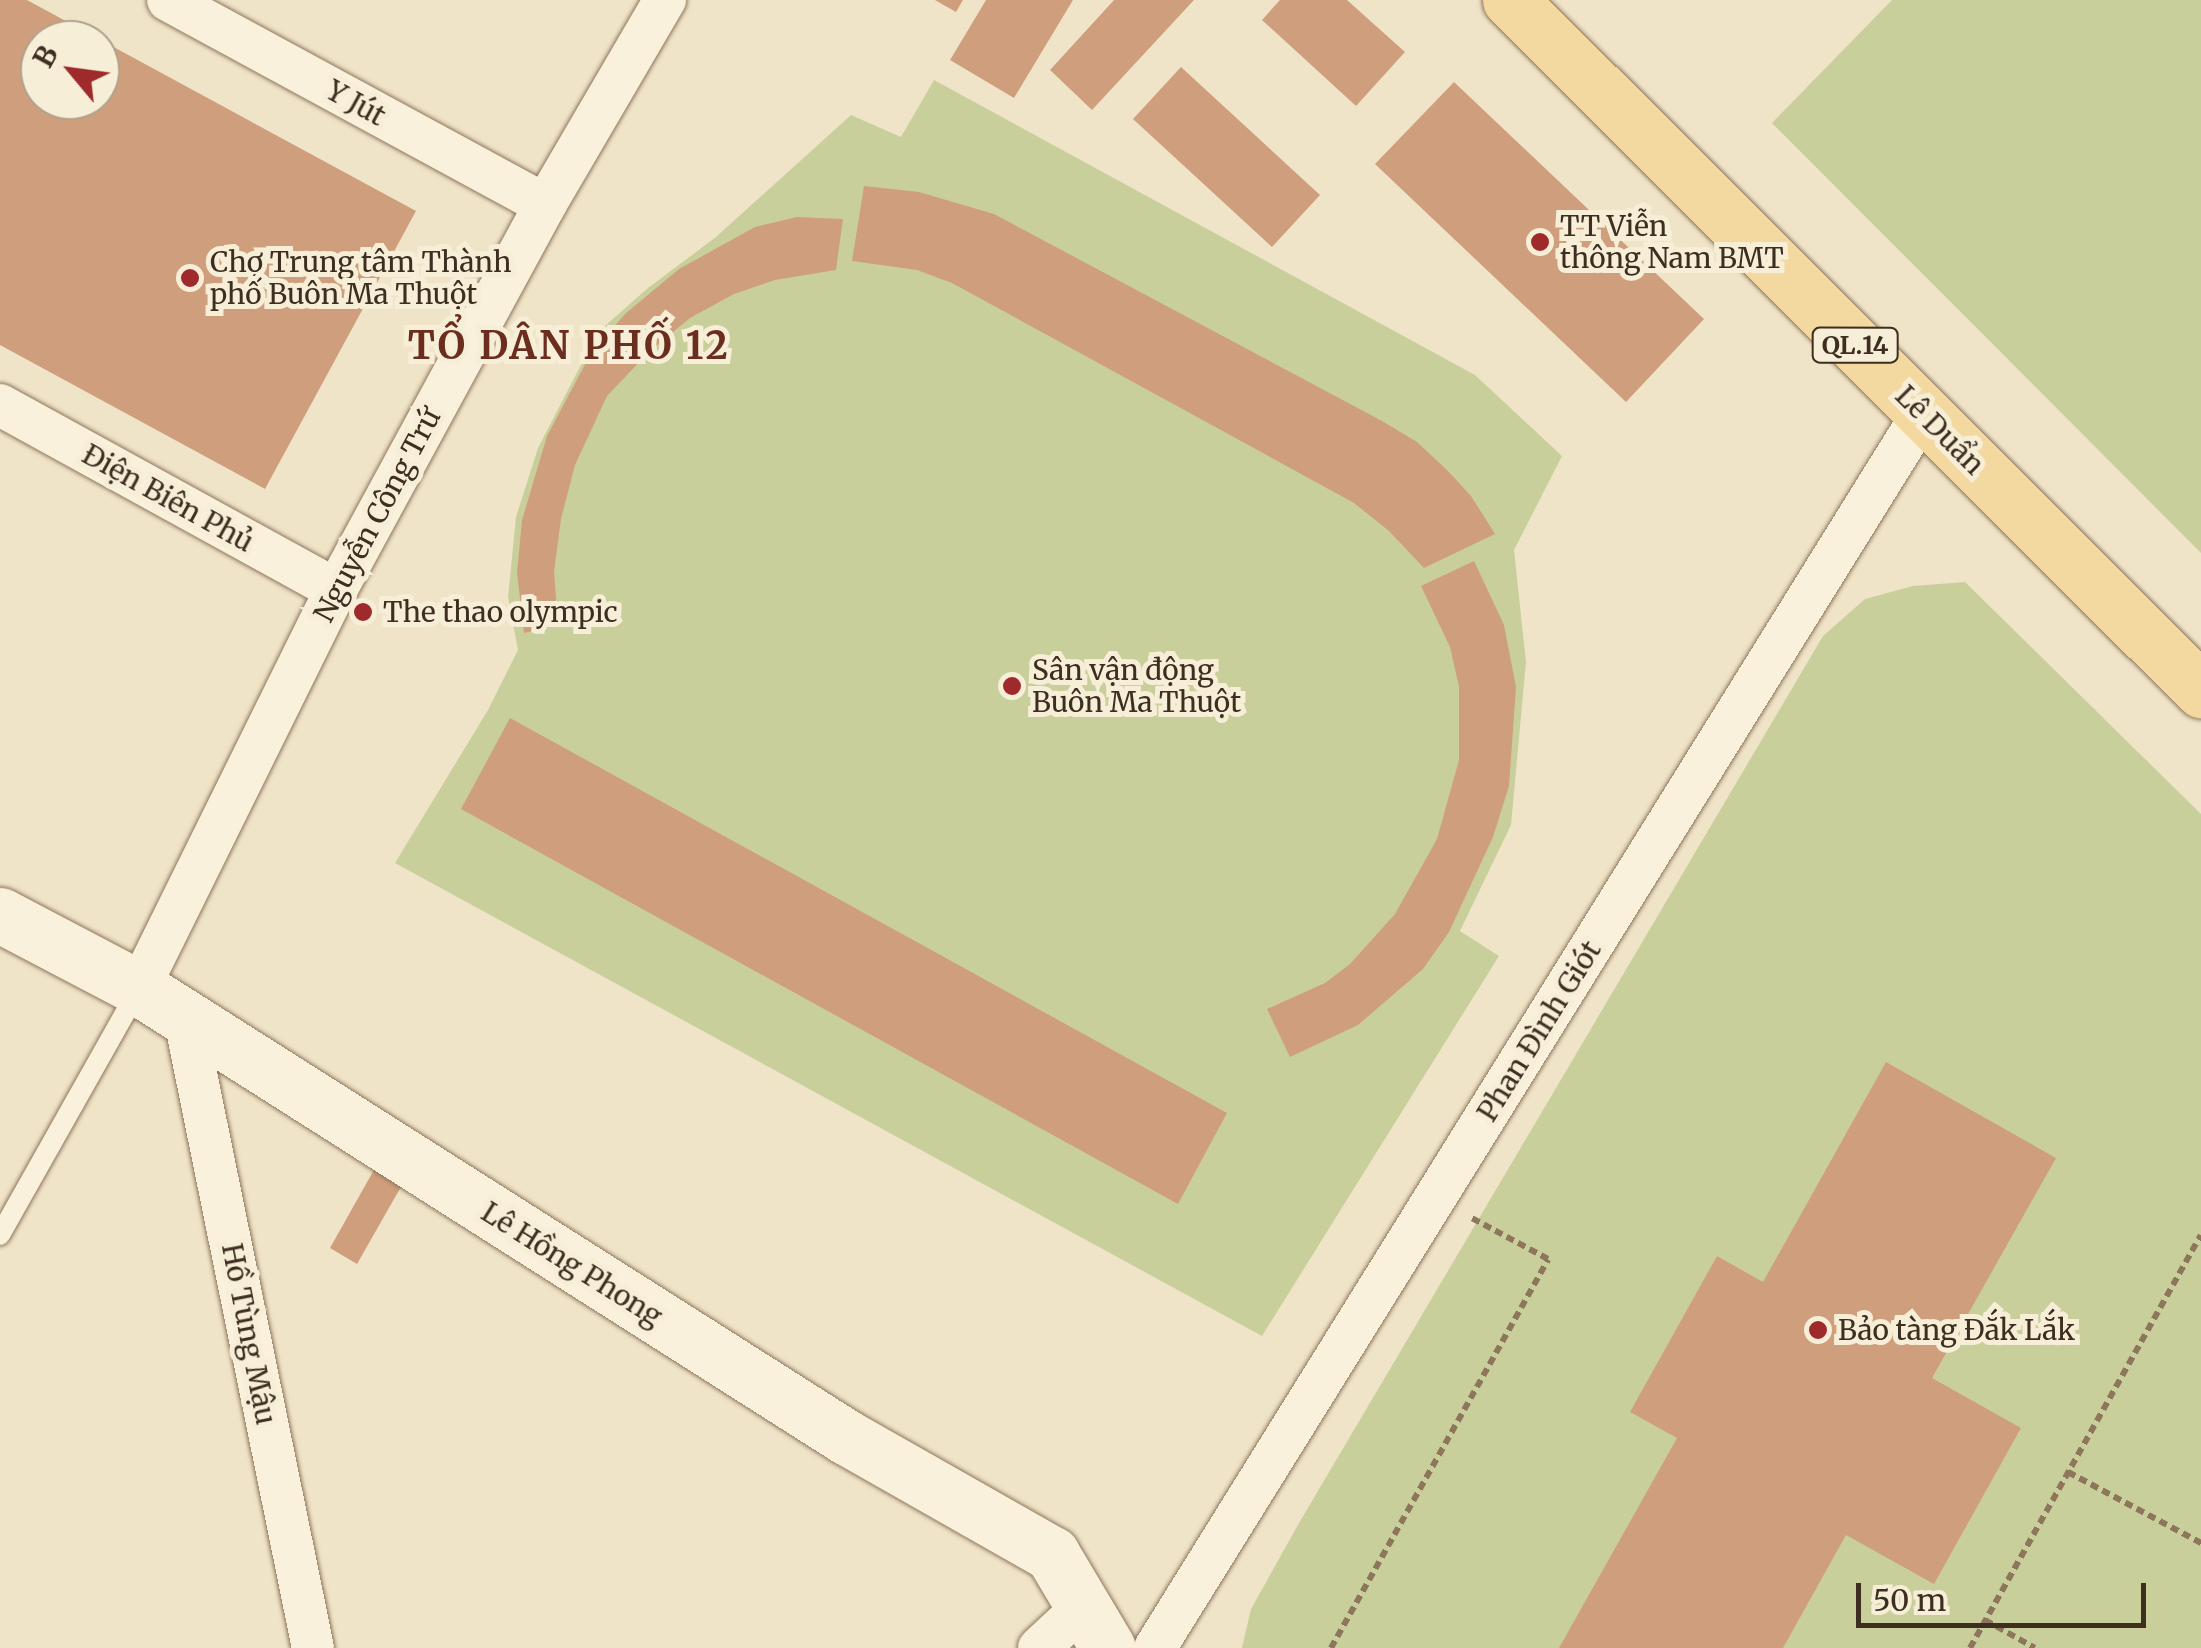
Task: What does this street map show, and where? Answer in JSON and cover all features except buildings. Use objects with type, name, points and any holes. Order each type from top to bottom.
[{"type":"main road","name":"Lê Duẩn","points":[[1510,0],[2201,690]]},
{"type":"street","name":"Y Jút","points":[[168,0],[545,205]]},
{"type":"street","name":"Nguyễn Công Trứ","points":[[138,988],[336,590],[545,205],[665,0]]},
{"type":"street","name":"Điện Biên Phủ","points":[[0,406],[336,590]]},
{"type":"street","name":"Phan Đình Giót","points":[[1155,1648],[1923,413]]},
{"type":"street","name":"Lê Hồng Phong","points":[[0,915],[138,988],[846,1437],[1052,1554],[1095,1628]]},
{"type":"street","name":"Hồ Tùng Mậu","points":[[186,1020],[313,1648]]},
{"type":"street","points":[[1039,1648],[1095,1628]]},
{"type":"lane","points":[[0,1235],[138,988]]},
{"type":"path","points":[[1330,1648],[1548,1259],[1435,1198]]},
{"type":"path","points":[[1970,1648],[2201,1235]]},
{"type":"path","points":[[2068,1472],[2201,1544]]},
{"type":"path","points":[[1986,1620],[2035,1648]]},
{"type":"green space","points":[[1892,0],[2201,0],[2201,553],[1772,123]]},
{"type":"green space","name":"Sân vận động Buôn Ma Thuột","points":[[934,80],[1475,375],[1562,456],[1514,550],[1526,662],[1511,825],[1460,931],[1499,956],[1262,1336],[395,863],[488,710],[518,650],[508,597],[516,517],[538,448],[598,332],[716,237],[851,115],[901,137]]},
{"type":"green space","points":[[1965,582],[2201,814],[2201,1648],[1242,1648],[1251,1609],[1299,1523],[1823,636],[1865,599],[1913,586]]},
{"type":"place","name":"TT Viễn thông Nam BMT","points":[[1540,242]]},
{"type":"place","name":"Chợ Trung tâm Thành phố Buôn Ma Thuột","points":[[190,278]]},
{"type":"place","name":"The thao olympic","points":[[363,612]]},
{"type":"place","name":"Sân vận động Buôn Ma Thuột","points":[[1012,686]]},
{"type":"place","name":"Bảo tàng Đắk Lắk","points":[[1818,1330]]},
{"type":"district","name":"TỔ DÂN PHỐ 12","points":[[569,346]]}]
